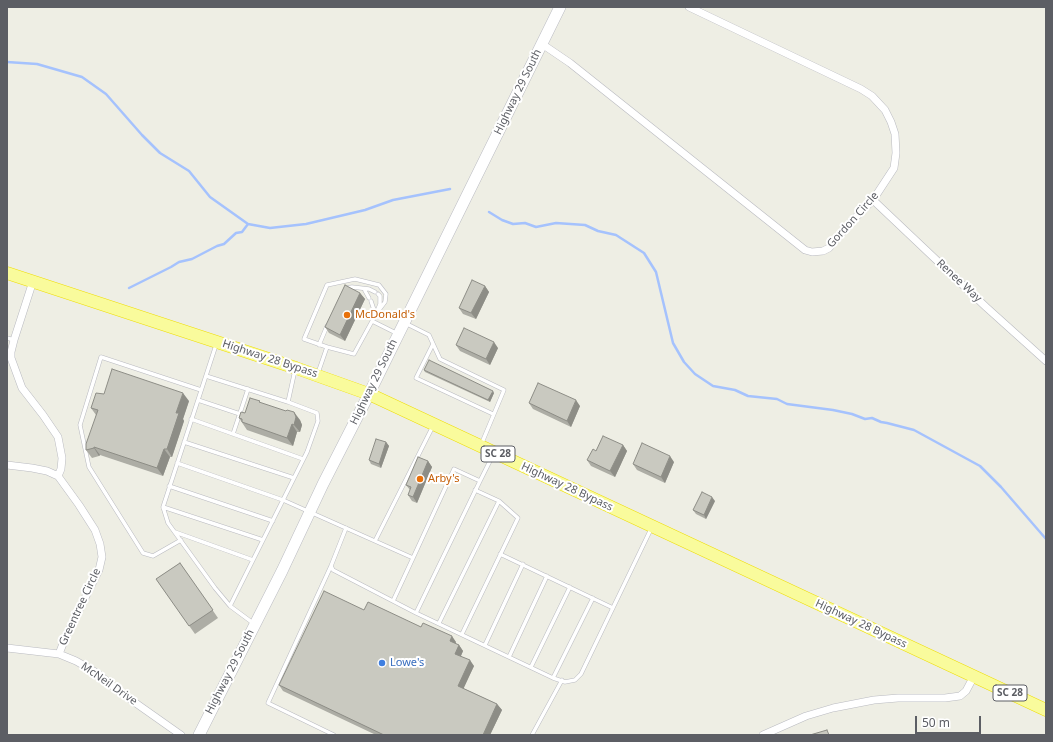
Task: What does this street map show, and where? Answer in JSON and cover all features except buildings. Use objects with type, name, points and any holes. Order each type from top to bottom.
[{"type":"highway","name":"Highway 28 Bypass","points":[[7,273],[318,375],[369,394],[1046,710]]},
{"type":"main road","name":"Highway 29 South","points":[[199,735],[560,7]]},
{"type":"street","name":"Gordon Circle","points":[[542,44],[570,63],[804,250],[816,253],[829,248],[851,222],[873,200],[894,168],[896,153],[893,128],[881,105],[872,96],[861,89],[689,7]]},
{"type":"street","name":"Renee Way","points":[[873,200],[986,307],[1046,361]]},
{"type":"street","points":[[7,465],[46,471],[58,476],[61,469],[62,458],[58,438],[43,415],[22,388],[11,358],[10,339],[33,281]]},
{"type":"street","name":"Greentree Circle","points":[[58,476],[95,530],[100,544],[102,557],[98,570],[66,636],[59,654]]},
{"type":"street","name":"McNeil Drive","points":[[7,648],[59,654],[76,661],[96,673],[120,692],[181,735]]},
{"type":"street","points":[[763,735],[806,716],[833,708],[874,700],[898,698],[946,698],[960,696],[966,691],[974,676]]},
{"type":"lane","points":[[355,279],[379,285],[386,294],[385,302],[376,314],[354,354],[319,345],[304,339],[327,285],[355,279]]},
{"type":"lane","points":[[342,295],[345,289],[352,287],[369,289],[377,293],[380,296],[380,304],[376,314]]},
{"type":"lane","points":[[364,289],[376,314]]},
{"type":"lane","points":[[319,345],[330,320]]},
{"type":"lane","points":[[372,321],[398,334]]},
{"type":"lane","points":[[404,322],[429,335],[440,360],[504,390],[480,446]]},
{"type":"lane","points":[[216,342],[163,507],[168,523],[215,588],[230,606],[254,624]]},
{"type":"lane","points":[[433,344],[416,378],[494,414]]},
{"type":"lane","points":[[318,375],[327,347]]},
{"type":"lane","points":[[181,540],[154,556],[143,553],[89,467],[80,425],[100,357],[201,390]]},
{"type":"lane","points":[[288,402],[296,368]]},
{"type":"lane","points":[[206,376],[288,402],[317,413],[318,421],[294,478],[230,606]]},
{"type":"lane","points":[[233,434],[248,389]]},
{"type":"lane","points":[[198,400],[240,414]]},
{"type":"lane","points":[[191,419],[303,459]]},
{"type":"lane","points":[[375,541],[434,424]]},
{"type":"lane","points":[[184,442],[294,478]]},
{"type":"lane","points":[[416,613],[494,452]]},
{"type":"lane","points":[[177,463],[283,500],[413,558]]},
{"type":"lane","points":[[393,601],[454,469],[480,481]]},
{"type":"lane","points":[[169,486],[273,521]]},
{"type":"lane","points":[[462,634],[518,518],[499,501],[475,490]]},
{"type":"lane","points":[[439,623],[499,501]]},
{"type":"lane","points":[[163,507],[263,540]]},
{"type":"lane","points":[[331,566],[333,570],[416,613],[553,678],[565,682],[574,680],[580,674],[652,527]]},
{"type":"lane","points":[[334,735],[268,703],[331,566],[346,528]]},
{"type":"lane","points":[[175,532],[253,560]]},
{"type":"lane","points":[[500,554],[613,608]]},
{"type":"lane","points":[[485,645],[523,564]]},
{"type":"lane","points":[[509,657],[548,576]]},
{"type":"lane","points":[[531,667],[570,587]]},
{"type":"lane","points":[[553,678],[593,598]]},
{"type":"lane","points":[[532,735],[562,680]]},
{"type":"waterway","points":[[7,62],[37,64],[82,77],[106,94],[160,153],[189,171],[210,197],[248,224],[270,228],[306,224],[365,210],[393,200],[450,189]]},
{"type":"waterway","points":[[489,212],[502,220],[513,224],[525,223],[536,227],[556,223],[585,225],[598,231],[616,235],[644,253],[656,272],[673,343],[684,362],[695,374],[713,386],[735,390],[748,396],[777,399],[787,404],[833,410],[852,414],[865,419],[872,418],[881,422],[914,430],[980,466],[1001,487],[1046,539]]},
{"type":"waterway","points":[[129,288],[179,262],[192,259],[224,244],[236,233],[242,232],[248,224]]},
{"type":"place","name":"McDonald's","points":[[347,315]]},
{"type":"place","name":"Arby's","points":[[420,479]]},
{"type":"place","name":"Lowe's","points":[[382,663]]}]
